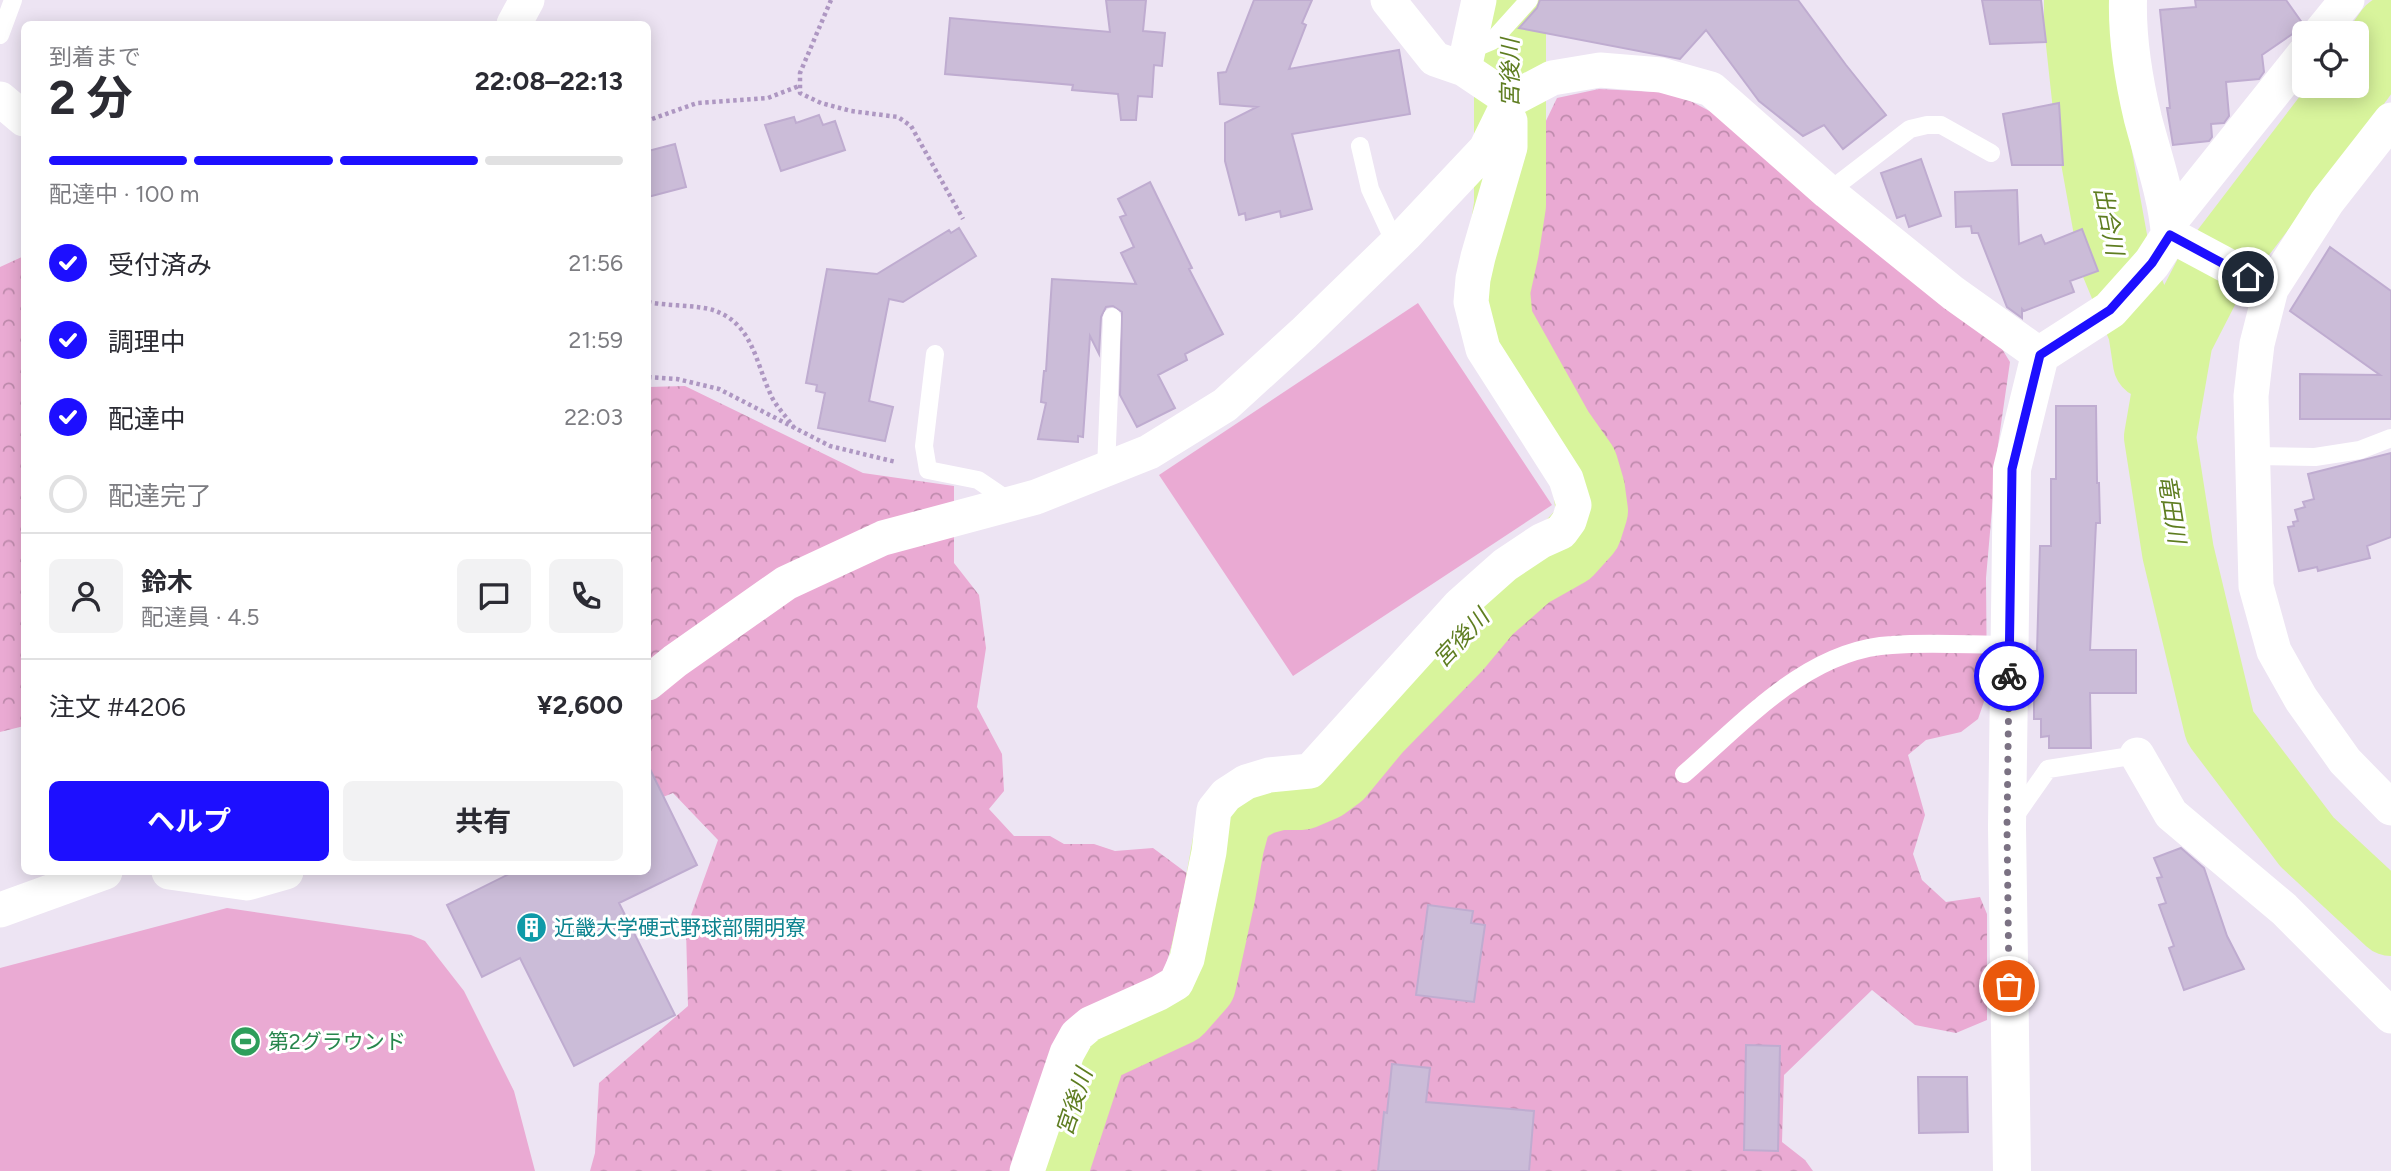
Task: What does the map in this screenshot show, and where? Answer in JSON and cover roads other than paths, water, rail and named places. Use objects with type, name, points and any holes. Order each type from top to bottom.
[{"type":"street","points":[[516,21],[527,0]]},
{"type":"street","points":[[1027,1171],[1067,1053],[1077,1035],[1090,1024],[1176,983],[1187,959],[1209,852],[1214,810],[1226,794],[1246,782],[1269,775],[1310,771],[1461,605],[1505,565],[1541,541],[1561,532],[1569,521],[1574,505],[1566,479],[1483,349],[1472,302],[1478,257],[1510,147],[1510,100],[1466,60],[1435,59],[1388,0]]},
{"type":"street","points":[[1466,60],[1479,0]]},
{"type":"street","points":[[2128,0],[2134,67],[2164,240]]},
{"type":"street","points":[[2330,21],[2347,0]]},
{"type":"street","points":[[651,681],[786,583],[883,538],[1037,497],[1149,452],[1225,405],[1304,333],[1486,149],[1510,100],[1552,78],[1600,70],[1661,75],[1711,89],[1828,192],[1953,293],[2040,355]]},
{"type":"street","points":[[2012,1171],[2007,827],[2012,469],[2040,355],[2110,310],[2292,70]]},
{"type":"street","points":[[0,99],[21,116]]},
{"type":"street","points":[[2391,120],[2327,202],[2271,289],[2257,344],[2251,396],[2256,586],[2274,651],[2301,699],[2345,761],[2391,808]]},
{"type":"street","points":[[2164,240],[2271,289]]},
{"type":"street","points":[[2137,755],[2171,814],[2284,909],[2391,1016]]},
{"type":"street","points":[[0,910],[95,875]]},
{"type":"street","points":[[190,875],[247,883],[275,875]]},
{"type":"lane","points":[[0,35],[13,0]]},
{"type":"lane","points":[[1466,60],[1492,41],[1529,0]]},
{"type":"lane","points":[[1828,192],[1910,129],[1941,125],[1991,153]]},
{"type":"lane","points":[[1360,146],[1370,189],[1395,243]]},
{"type":"lane","points":[[1106,469],[1112,317]]},
{"type":"lane","points":[[935,354],[923,446],[928,470],[978,480],[1012,503]]},
{"type":"lane","points":[[2253,456],[2315,457],[2360,450],[2391,438]]},
{"type":"lane","points":[[1684,774],[1788,685],[1838,657],[1890,645],[2010,645]]},
{"type":"lane","points":[[2007,827],[2048,769],[2137,755]]},
{"type":"waterway","name":"宮後川","points":[[1052,1171],[1092,1049],[1178,1009],[1200,984],[1235,820],[1246,807],[1261,799],[1279,794],[1302,794],[1323,785],[1338,774],[1376,728],[1457,645],[1487,609],[1528,573],[1567,551],[1586,530],[1592,511],[1582,465],[1558,431],[1497,322],[1494,291],[1510,205],[1510,0]]},
{"type":"waterway","name":"出合川","points":[[2080,0],[2080,25],[2091,127],[2115,260],[2144,330],[2149,363]]},
{"type":"waterway","name":"竜田川","points":[[2369,63],[2391,31]]},
{"type":"waterway","name":"竜田川","points":[[2344,98],[2213,269],[2177,339],[2160,437],[2178,552],[2220,727],[2307,842],[2391,920]]},
{"type":"place","name":"近畿大学硬式野球部開明寮","points":[[531,927]]},
{"type":"place","name":"第2グラウンド","points":[[245,1041]]}]
